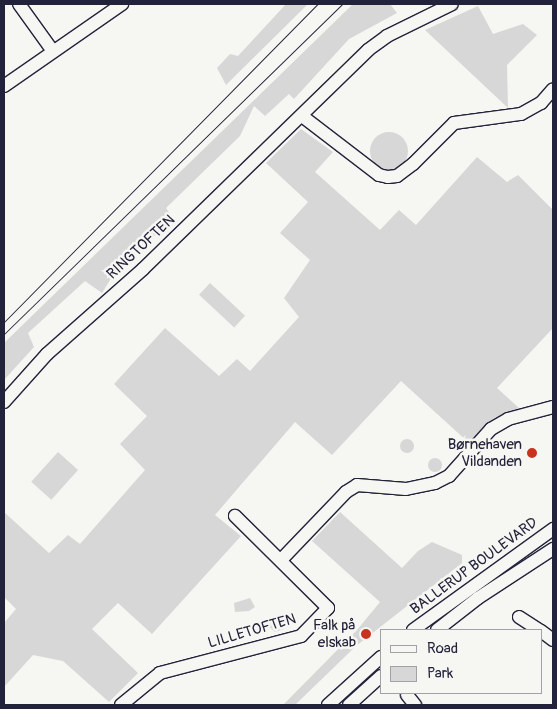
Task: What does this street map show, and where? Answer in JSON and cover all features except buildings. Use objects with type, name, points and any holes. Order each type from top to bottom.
[{"type":"street","points":[[19,4],[52,50]]},
{"type":"street","points":[[4,86],[52,50],[122,4]]},
{"type":"street","name":"RINGTOFTEN","points":[[4,402],[47,354],[143,269],[368,50],[386,36],[452,4]]},
{"type":"street","points":[[302,116],[379,175],[388,177],[397,176],[413,164],[454,123],[522,114],[541,103],[553,90]]},
{"type":"street","points":[[281,560],[346,492],[357,485],[406,488],[435,482],[450,476],[491,429],[508,419],[553,407]]},
{"type":"street","name":"LILLETOFTEN","points":[[121,705],[160,673],[301,636],[312,628],[328,608],[235,516]]},
{"type":"street","name":"BALLERUP BOULEVARD","points":[[414,629],[553,529]]},
{"type":"street","name":"BALLERUP BOULEVARD","points":[[438,629],[478,598],[553,549]]},
{"type":"street","points":[[519,616],[537,629]]},
{"type":"street","points":[[542,632],[553,640]]},
{"type":"street","points":[[328,705],[380,658]]},
{"type":"street","points":[[349,705],[380,677]]},
{"type":"green space","points":[[286,4],[308,4],[226,85],[217,68],[230,54],[238,56]]},
{"type":"green space","points":[[353,4],[390,4],[397,13],[349,39],[294,99],[289,94],[265,116],[254,106],[240,136],[166,208],[173,218],[112,277],[102,293],[85,281],[28,333],[34,347],[4,380],[4,343]]},
{"type":"green space","points":[[478,6],[493,34],[523,24],[537,35],[507,65],[508,108],[425,30]]},
{"type":"green space","points":[[301,129],[333,152],[315,172],[380,230],[399,210],[416,225],[477,157],[507,182],[518,175],[553,210],[553,328],[497,388],[520,409],[494,418],[469,443],[401,381],[332,455],[295,422],[215,515],[241,536],[152,634],[118,603],[92,629],[138,673],[109,702],[63,661],[33,655],[4,687],[4,623],[16,609],[4,597],[4,512],[49,553],[68,535],[80,544],[145,470],[120,444],[147,416],[114,384],[165,328],[219,376],[237,359],[250,371],[299,317],[284,298],[310,260],[280,233],[308,202],[266,163]]},
{"type":"green space","points":[[389,132],[396,133],[402,138],[407,144],[407,158],[402,164],[396,169],[389,170],[382,169],[376,164],[371,158],[370,151],[371,144],[376,138],[382,133]]},
{"type":"green space","points":[[210,283],[245,316],[234,327],[199,295]]},
{"type":"green space","points":[[407,439],[412,441],[414,446],[412,451],[407,453],[402,451],[400,446],[402,441]]},
{"type":"green space","points":[[58,452],[78,470],[51,500],[31,482]]},
{"type":"green space","points":[[435,458],[440,460],[442,465],[440,470],[435,472],[430,470],[428,465],[430,460]]},
{"type":"green space","points":[[340,512],[402,568],[418,551],[432,542],[462,555],[462,563],[356,646],[295,705],[283,705],[357,630],[380,602],[312,541]]},
{"type":"green space","points":[[250,598],[255,607],[249,611],[235,612],[234,603]]},
{"type":"green space","points":[[272,618],[284,629],[275,632],[266,624]]},
{"type":"tram line","points":[[4,322],[318,4]]},
{"type":"tram line","points":[[4,334],[342,4]]},
{"type":"place","name":"Børnehaven Vildanden","points":[[532,453]]},
{"type":"place","name":"Falk på elskab","points":[[366,634]]}]
